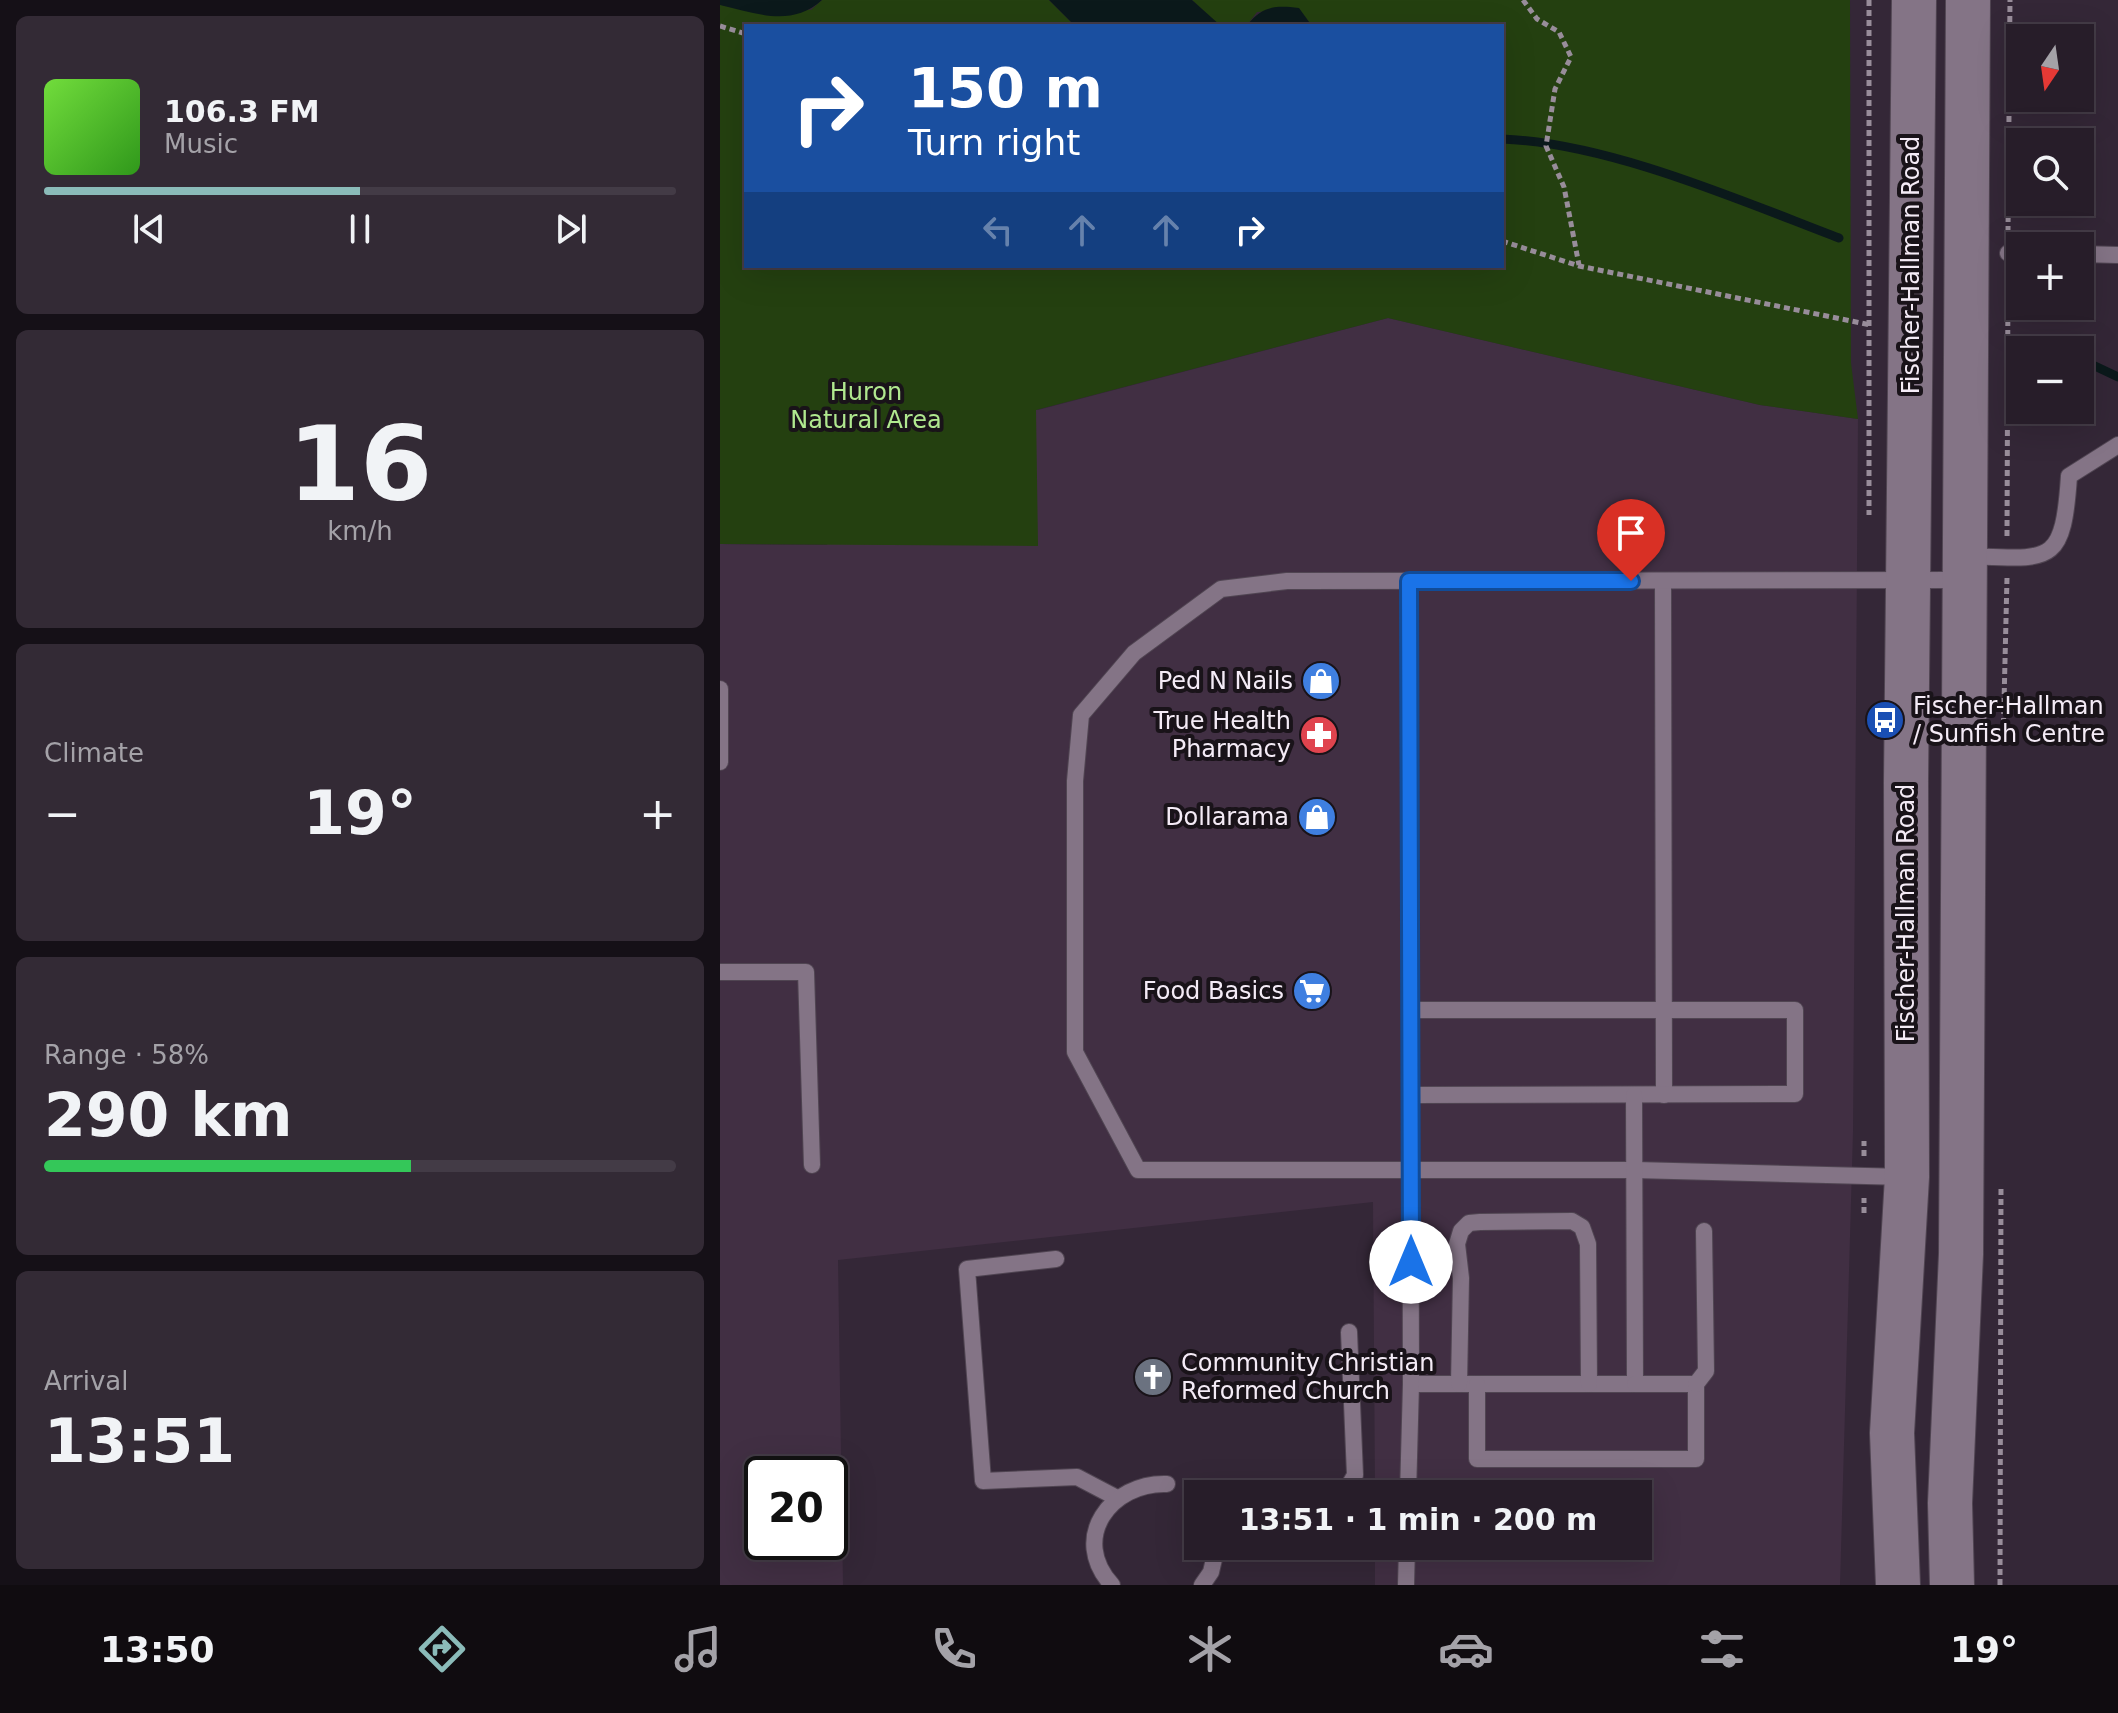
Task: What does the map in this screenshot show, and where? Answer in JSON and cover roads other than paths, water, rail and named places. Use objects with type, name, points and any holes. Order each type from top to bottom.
[{"type":"main road","name":"Fischer-Hallman Road","points":[[1898,1585],[1892,1433],[1907,1177],[1909,580],[1890,329],[1914,0]]},
{"type":"main road","points":[[1952,1585],[1950,1503],[1961,1254],[1980,565],[1968,0]]},
{"type":"lane","points":[[2094,254],[2118,255]]},
{"type":"lane","points":[[1907,1177],[1635,1170],[1138,1170],[1075,1052],[1075,781],[1081,715],[1134,653],[1221,589],[1287,581],[1909,580],[2035,557],[2055,547],[2066,525],[2069,476],[2118,445]]},
{"type":"lane","points":[[1408,1480],[1411,1384],[1409,581]]},
{"type":"lane","points":[[1663,581],[1664,1095]]},
{"type":"lane","points":[[720,689],[720,762]]},
{"type":"lane","points":[[720,972],[806,972],[812,1165]]},
{"type":"lane","points":[[1410,1010],[1795,1010],[1795,1094],[1410,1095]]},
{"type":"lane","points":[[1634,1095],[1635,1384]]},
{"type":"lane","points":[[1459,1384],[1461,1278],[1457,1244],[1461,1231],[1469,1223],[1480,1222],[1572,1221],[1582,1227],[1588,1244],[1589,1384]]},
{"type":"lane","points":[[1477,1384],[1477,1459],[1696,1459],[1696,1384],[1706,1371],[1704,1231]]},
{"type":"lane","points":[[1056,1259],[967,1269],[983,1481],[1077,1477],[1117,1498]]},
{"type":"lane","points":[[1349,1332],[1355,1475],[1352,1480]]},
{"type":"lane","points":[[1411,1384],[1696,1384]]},
{"type":"lane","points":[[1112,1585],[1099,1565],[1096,1533],[1101,1518],[1117,1498],[1136,1486],[1167,1484]]},
{"type":"lane","points":[[1202,1585],[1211,1572],[1214,1560]]},
{"type":"lane","points":[[1406,1585],[1407,1560]]},
{"type":"waterway","points":[[1504,139],[1543,143],[1629,162],[1717,191],[1839,238]]},
{"type":"waterway","points":[[2094,366],[2118,377]]},
{"type":"place","name":"Ped N Nails","points":[[1321,681]]},
{"type":"place","name":"Fischer-Hallman / Sunfish Centre","points":[[1885,720]]},
{"type":"place","name":"True Health Pharmacy","points":[[1319,735]]},
{"type":"place","name":"Dollarama","points":[[1317,817]]},
{"type":"place","name":"Food Basics","points":[[1312,991]]},
{"type":"place","name":"Community Christian Reformed Church","points":[[1153,1377]]},
{"type":"park label","name":"Huron Natural Area","points":[[866,406]]}]
